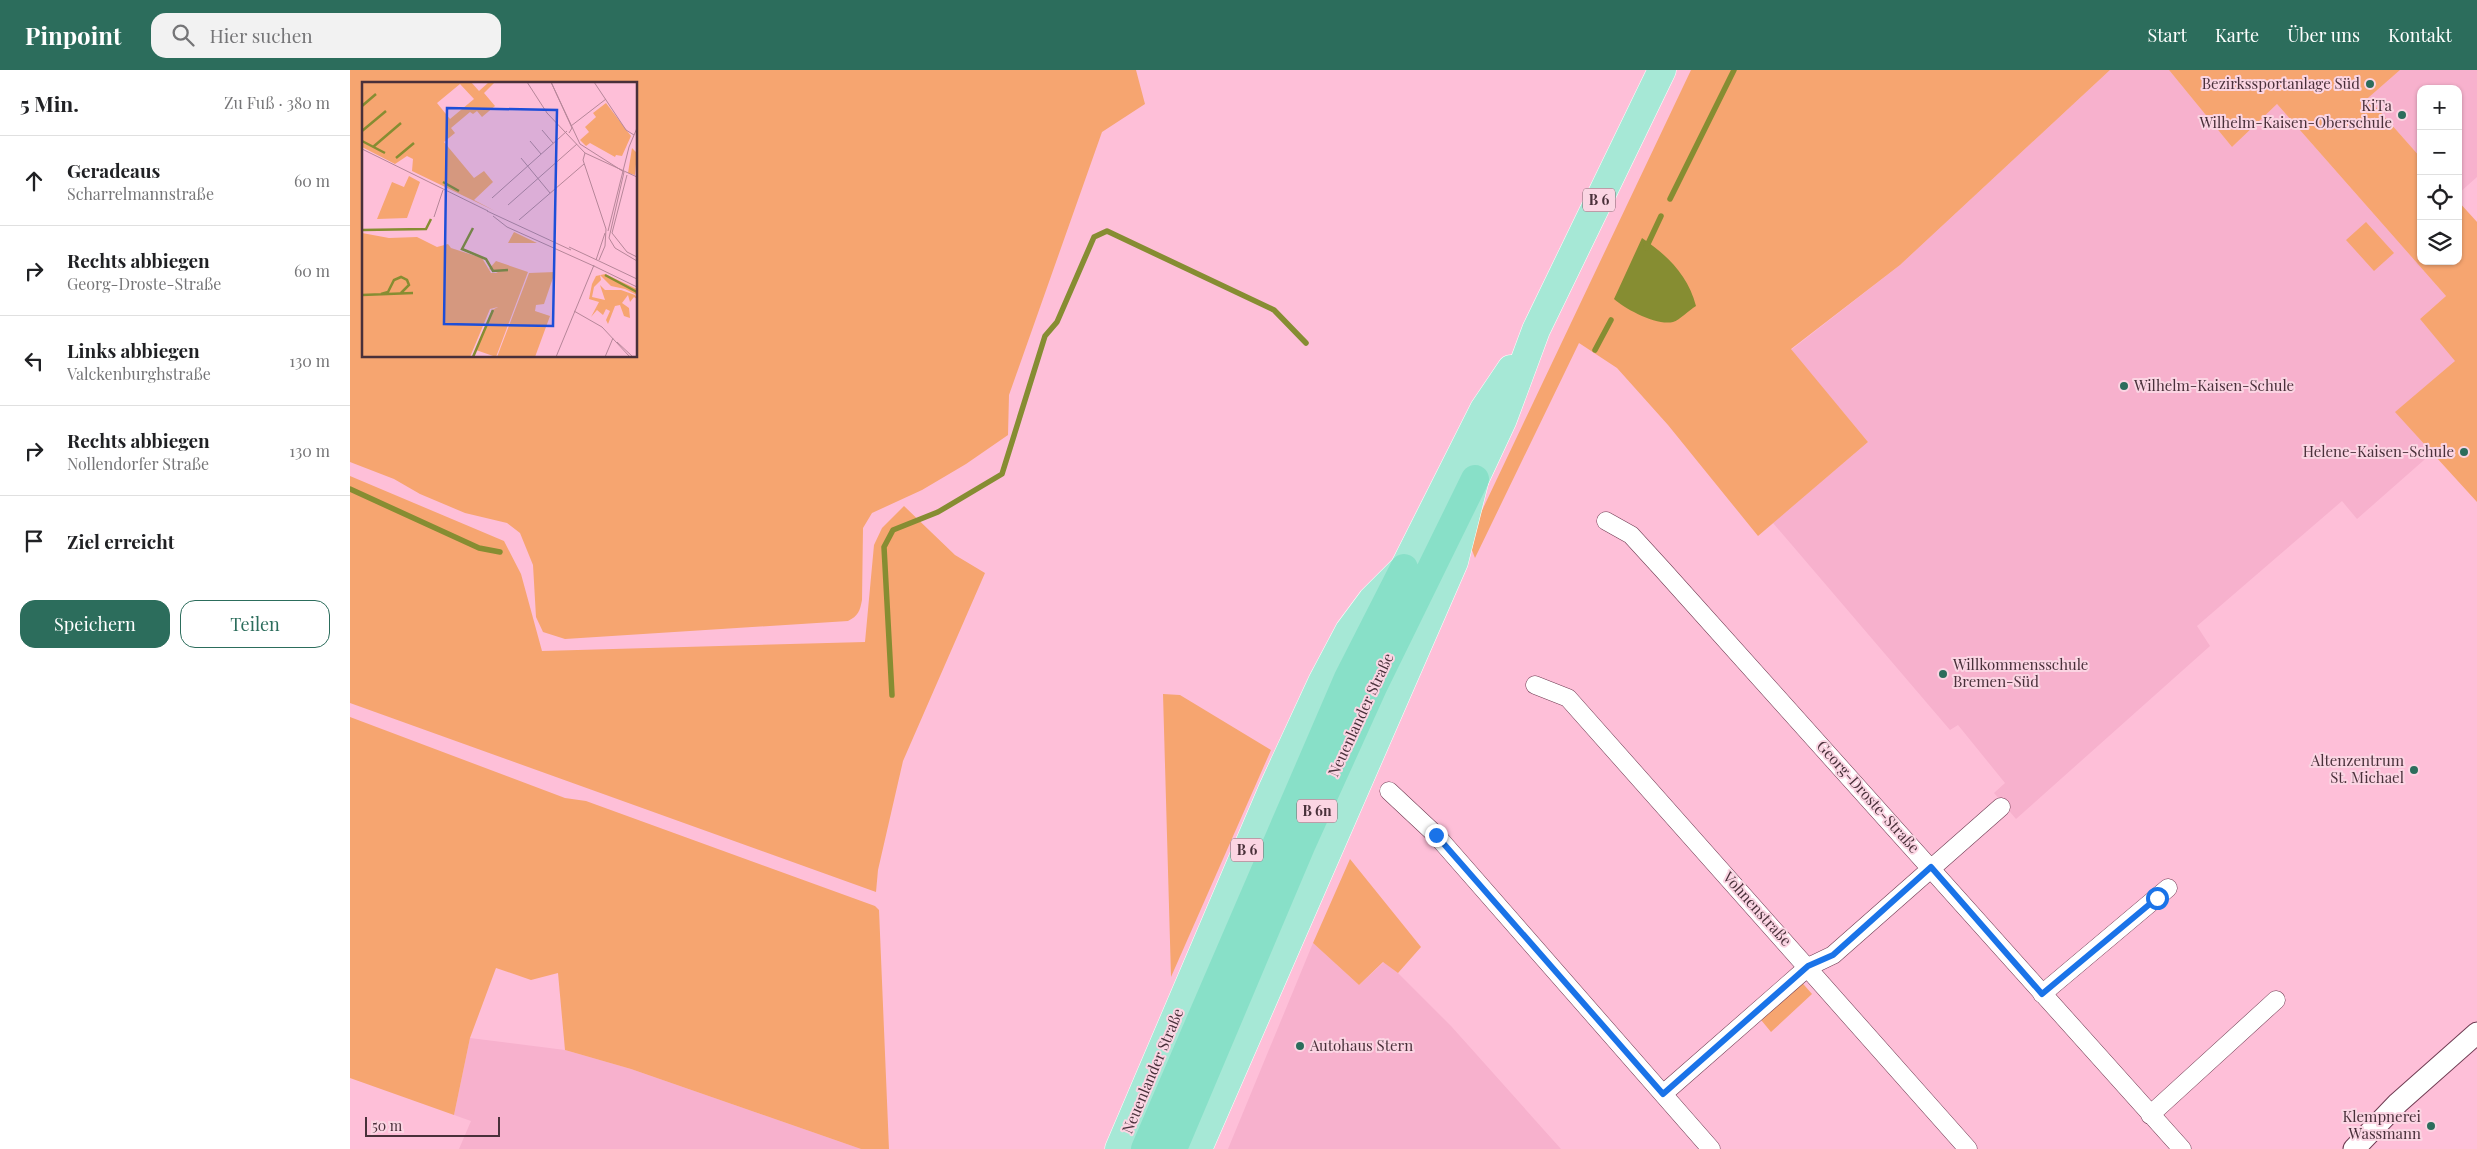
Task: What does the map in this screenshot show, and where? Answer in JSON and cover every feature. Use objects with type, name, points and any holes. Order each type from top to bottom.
[{"type":"highway","name":"Neuenlander Straße","points":[[1173,1149],[1325,792],[1374,684],[1474,479]]},
{"type":"highway","name":"Neuenlander Straße","points":[[1146,1149],[1348,678],[1404,568]]},
{"type":"main road","name":"Neuenlander Straße","points":[[1198,1149],[1454,562],[1474,479],[1503,419],[1536,330],[1662,70]]},
{"type":"main road","name":"Neuenlander Straße","points":[[1119,1149],[1269,797],[1322,682],[1349,631],[1372,600],[1404,568],[1484,409],[1536,330]]},
{"type":"street","name":"Georg-Droste-Straße","points":[[1606,521],[1632,535],[2182,1149]]},
{"type":"street","name":"Vohnenstraße","points":[[1535,685],[1568,698],[1808,966],[1832,998],[1968,1149]]},
{"type":"street","points":[[1389,791],[1436,835],[1711,1149]]},
{"type":"street","points":[[1663,1094],[1808,966],[1833,955],[2001,807]]},
{"type":"street","points":[[2042,994],[2168,888]]},
{"type":"street","points":[[2150,1115],[2276,1000]]},
{"type":"street","points":[[2354,1149],[2398,1103],[2477,1033]]},
{"type":"shaded area","points":[[350,70],[1136,70],[1145,104],[1102,132],[1009,395],[1008,435],[966,464],[922,490],[872,513],[863,528],[862,600],[856,615],[848,621],[565,639],[543,632],[536,617],[533,565],[520,533],[507,523],[465,513],[420,494],[394,479],[350,462]]},
{"type":"shaded area","points":[[1691,70],[2110,70],[1900,265],[1791,349],[1868,442],[1758,536],[1668,425],[1617,368],[1579,343],[1475,558],[1468,540]]},
{"type":"shaded area","name":"Wilhelm-Kaisen-Schule","points":[[2110,70],[2169,70],[2232,147],[2277,104],[2446,296],[2420,319],[2456,361],[2396,412],[2432,453],[2357,519],[2342,501],[2197,626],[2210,646],[2016,819],[1994,793],[2005,783],[1958,725],[1950,730],[1773,523],[1868,442],[1791,350],[1900,265]]},
{"type":"shaded area","points":[[2169,70],[2400,70],[2368,98],[2417,153],[2417,263],[2277,104],[2232,147]]},
{"type":"shaded area","name":"KiTa Wilhelm-Kaisen-Oberschule","points":[[2400,70],[2477,70],[2477,177],[2462,190],[2462,85],[2417,85],[2417,153],[2368,98]]},
{"type":"shaded area","points":[[2462,205],[2477,222],[2477,502],[2395,412],[2455,361],[2420,319],[2446,296],[2419,265],[2462,265]]},
{"type":"shaded area","points":[[2366,222],[2394,253],[2374,271],[2346,240]]},
{"type":"shaded area","points":[[1642,238],[1668,259],[1682,275],[1692,295],[1696,306],[1673,322],[1666,323],[1650,319],[1633,312],[1614,299]]},
{"type":"shaded area","points":[[350,476],[504,541],[521,574],[542,651],[865,642],[874,545],[882,528],[904,506],[955,555],[985,573],[903,761],[878,870],[876,892],[350,703]]},
{"type":"shaded area","points":[[1163,694],[1180,695],[1271,750],[1171,977]]},
{"type":"shaded area","points":[[350,717],[565,798],[586,801],[875,906],[879,910],[889,1149],[861,1149],[631,1069],[565,1050],[558,973],[531,980],[496,968],[470,1038],[454,1115],[350,1078]]},
{"type":"shaded area","points":[[1350,859],[1421,947],[1398,973],[1383,962],[1359,985],[1313,943]]},
{"type":"shaded area","points":[[1313,943],[1359,985],[1384,962],[1398,973],[1451,1026],[1561,1149],[1228,1149]]},
{"type":"shaded area","points":[[1798,978],[1812,994],[1771,1032],[1752,1009]]},
{"type":"shaded area","points":[[470,1038],[565,1050],[631,1069],[861,1149],[459,1149],[471,1121],[454,1115]]},
{"type":"waterway","points":[[1670,199],[1734,70]]},
{"type":"waterway","points":[[1646,248],[1661,216]]},
{"type":"waterway","points":[[892,695],[884,547],[893,530],[938,512],[1002,474],[1045,336],[1057,322],[1094,237],[1107,231],[1274,310],[1306,343]]},
{"type":"waterway","points":[[1595,350],[1611,320]]},
{"type":"waterway","points":[[350,489],[479,548],[500,552]]},
{"type":"place","name":"Bezirkssportanlage Süd","points":[[2370,84]]},
{"type":"place","name":"KiTa Wilhelm-Kaisen-Oberschule","points":[[2402,115]]},
{"type":"place","name":"Wilhelm-Kaisen-Schule","points":[[2124,386]]},
{"type":"place","name":"Helene-Kaisen-Schule","points":[[2464,452]]},
{"type":"place","name":"Willkommensschule Bremen-Süd","points":[[1943,674]]},
{"type":"place","name":"Altenzentrum St. Michael","points":[[2414,770]]},
{"type":"place","name":"Autohaus Stern","points":[[1300,1046]]},
{"type":"place","name":"Klempnerei Wassmann","points":[[2431,1126]]},
{"type":"route","points":[[1436,835],[1663,1094],[1808,966],[1821,962],[1833,955],[1931,867],[2042,994],[2157,898]]}]
